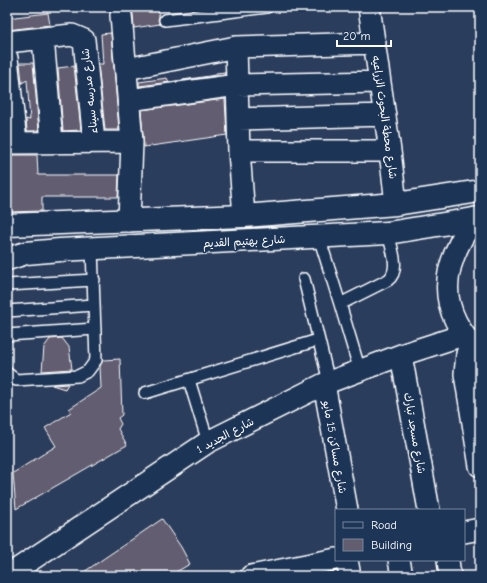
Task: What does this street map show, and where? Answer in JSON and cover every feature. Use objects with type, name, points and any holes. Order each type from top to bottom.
[{"type":"main road","points":[[7,225],[244,216],[396,204],[480,191]]},
{"type":"main road","name":"شارع بهتيم القديم","points":[[7,259],[26,254],[92,249],[388,233],[478,218]]},
{"type":"street","name":"شارع محطة البحوث الزراعيه","points":[[369,7],[385,114],[396,204]]},
{"type":"street","points":[[121,15],[132,142],[129,221]]},
{"type":"street","name":"شارع مدرسه سيناء","points":[[43,38],[72,35],[84,40],[94,142]]},
{"type":"street","points":[[7,42],[43,38],[52,142]]},
{"type":"street","points":[[126,69],[236,47],[375,44]]},
{"type":"street","points":[[236,47],[239,151],[244,216]]},
{"type":"street","points":[[7,58],[12,142],[132,142]]},
{"type":"street","points":[[129,100],[237,85],[380,82]]},
{"type":"street","points":[[238,120],[385,114]]},
{"type":"street","points":[[239,151],[390,151]]},
{"type":"street","points":[[478,218],[460,242],[450,270],[447,284],[450,311],[455,323],[473,343],[467,354],[465,374],[480,466]]},
{"type":"street","name":"شارع الجديد 1","points":[[7,576],[208,442],[327,383],[401,355],[473,343]]},
{"type":"street","name":"شارع مسجد تبارك","points":[[401,355],[429,509]]},
{"type":"street","name":"شارع مساكن 15 مايو","points":[[327,383],[347,509]]},
{"type":"street","points":[[465,532],[480,529]]},
{"type":"street","points":[[251,576],[297,571],[335,559]]},
{"type":"street","points":[[347,561],[350,576]]},
{"type":"street","points":[[399,561],[402,576]]},
{"type":"street","points":[[448,561],[450,576]]},
{"type":"lane","points":[[165,20],[190,12],[267,7]]},
{"type":"lane","points":[[340,304],[388,280],[394,274],[395,265],[388,233]]},
{"type":"lane","points":[[319,237],[360,371]]},
{"type":"lane","points":[[7,373],[16,380],[78,376],[84,375],[93,366],[96,360],[92,249]]},
{"type":"lane","points":[[304,279],[327,383]]},
{"type":"lane","points":[[7,285],[94,280]]},
{"type":"lane","points":[[7,311],[94,305]]},
{"type":"lane","points":[[7,335],[95,329]]},
{"type":"lane","points":[[145,393],[318,340]]},
{"type":"lane","points":[[189,380],[208,442]]},
{"type":"building","points":[[130,7],[158,7],[158,20],[160,24],[134,28],[133,14]]},
{"type":"building","points":[[48,13],[50,25],[7,30],[7,18]]},
{"type":"building","points":[[111,33],[119,130],[105,130],[98,64],[103,64],[101,34]]},
{"type":"building","points":[[20,63],[33,63],[39,131],[27,131],[26,119],[30,120],[27,80],[22,83]]},
{"type":"building","points":[[74,66],[81,130],[63,131],[58,68]]},
{"type":"building","points":[[225,72],[225,75],[139,86],[139,82],[167,78],[169,82],[216,75],[216,73]]},
{"type":"building","points":[[225,99],[227,135],[144,147],[141,110]]},
{"type":"building","points":[[7,155],[37,155],[38,175],[119,175],[118,197],[42,197],[42,211],[7,212]]},
{"type":"building","points":[[62,338],[69,347],[72,369],[42,371],[44,347],[50,339]]},
{"type":"building","points":[[120,359],[122,415],[118,418],[121,424],[118,429],[127,445],[16,509],[13,473],[56,446],[45,428],[71,412],[69,409],[101,388],[100,366],[103,360]]},
{"type":"building","points":[[68,384],[65,389],[52,385]]},
{"type":"building","points":[[162,519],[181,547],[190,564],[169,576],[78,576]]}]
